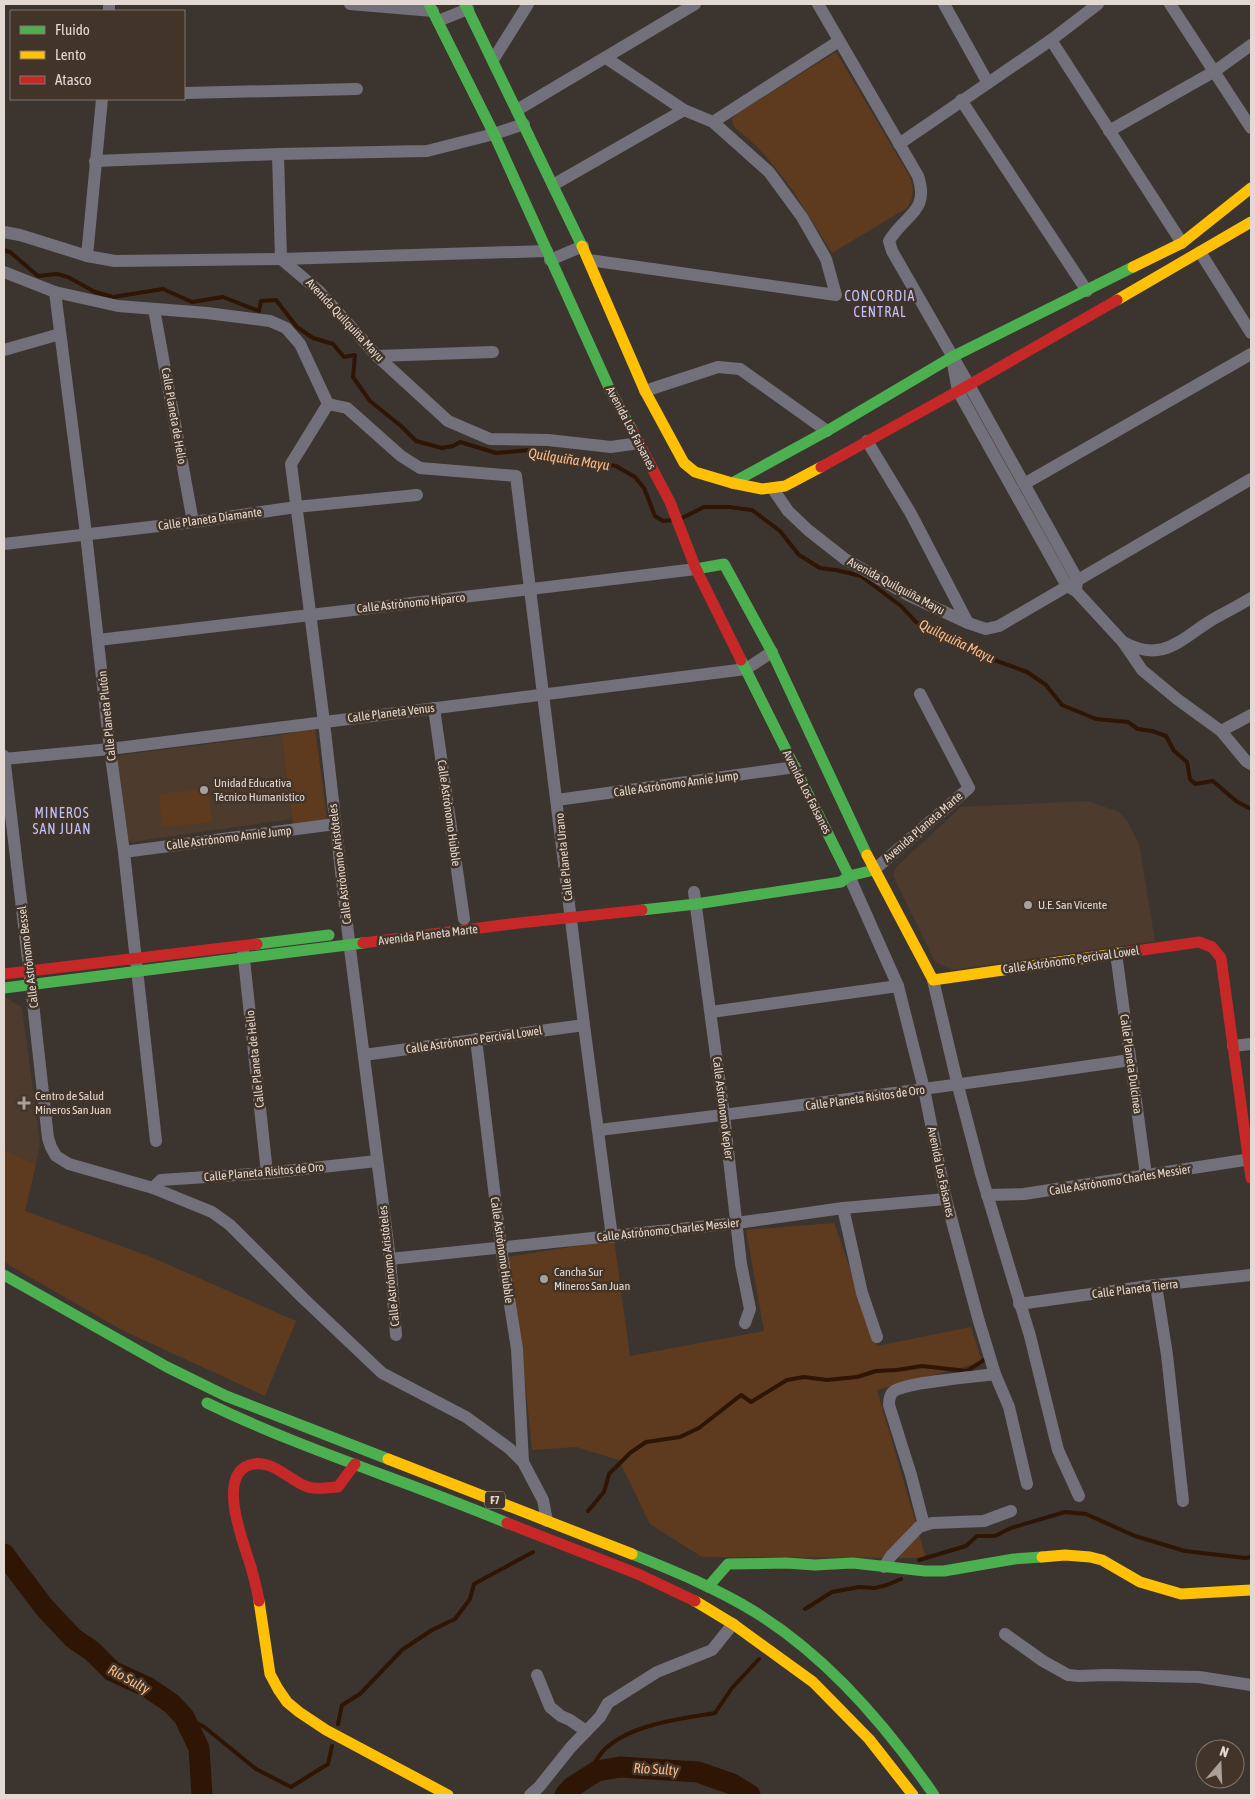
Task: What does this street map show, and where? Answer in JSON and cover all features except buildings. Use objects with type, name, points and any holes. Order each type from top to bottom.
[{"type":"main road","points":[[467,6],[583,246],[645,391],[684,463],[695,472],[732,484],[773,489],[798,480],[964,388],[1251,222]]},
{"type":"main road","name":"Avenida Los Faisanes","points":[[433,12],[494,134],[612,392],[670,502],[696,569],[850,876]]},
{"type":"main road","points":[[732,484],[827,431],[952,357],[1182,243],[1251,188]]},
{"type":"main road","name":"Calle Astrónomo Hiparco","points":[[696,569],[724,564],[772,652]]},
{"type":"main road","points":[[772,652],[874,870],[933,980]]},
{"type":"main road","name":"Avenida Planeta Marte","points":[[4,974],[242,945],[351,937],[570,912],[695,894],[841,882],[850,876],[874,870]]},
{"type":"main road","name":"Avenida Planeta Marte","points":[[762,882],[839,872],[850,876]]},
{"type":"main road","name":"Avenida Planeta Marte","points":[[425,923],[464,918],[570,912],[588,904]]},
{"type":"main road","name":"Avenida Planeta Marte","points":[[4,988],[244,958],[351,937]]},
{"type":"main road","name":"Calle Astrónomo Percival Lowel","points":[[933,980],[1199,942],[1208,944],[1217,950],[1221,958],[1233,1046]]},
{"type":"main road","points":[[1233,1046],[1250,1159],[1251,1178]]},
{"type":"main road","name":"F7","points":[[4,1275],[167,1367],[226,1396],[685,1574],[765,1619],[796,1643],[837,1680],[893,1740],[934,1795]]},
{"type":"main road","name":"F7","points":[[200,1400],[242,1420],[452,1500],[548,1540],[638,1574],[695,1601],[733,1624],[813,1682],[869,1739],[902,1778],[913,1795]]},
{"type":"main road","points":[[355,1464],[338,1487],[309,1488],[272,1466],[260,1463],[249,1465],[240,1470],[235,1477],[234,1489],[237,1520],[255,1583],[270,1674],[275,1686],[286,1700],[305,1717],[448,1795]]},
{"type":"main road","points":[[708,1587],[728,1564],[786,1563],[815,1565],[853,1563],[925,1571],[944,1571],[1014,1559],[1074,1555],[1102,1560],[1140,1582],[1181,1594],[1251,1590]]},
{"type":"street","points":[[350,4],[433,12],[467,6]]},
{"type":"street","points":[[493,60],[528,4]]},
{"type":"street","points":[[517,110],[695,4]]},
{"type":"street","points":[[818,4],[918,176],[922,190],[920,206],[889,241],[892,252],[952,357],[964,388],[1074,585],[1123,642],[1142,670],[1177,699],[1221,731],[1246,761],[1251,764]]},
{"type":"street","points":[[944,4],[988,83]]},
{"type":"street","points":[[898,144],[1051,40],[1098,4]]},
{"type":"street","points":[[1170,4],[1251,128]]},
{"type":"street","points":[[1051,40],[1182,243]]},
{"type":"street","points":[[713,122],[839,41]]},
{"type":"street","points":[[1109,132],[1214,71],[1251,45]]},
{"type":"street","points":[[589,260],[836,295],[826,259],[802,217],[769,172],[713,122],[684,110],[606,58]]},
{"type":"street","points":[[185,92],[356,89]]},
{"type":"street","points":[[87,256],[102,100]]},
{"type":"street","points":[[961,100],[1087,291]]},
{"type":"street","points":[[553,185],[684,110]]},
{"type":"street","points":[[95,161],[427,151],[494,134],[524,124]]},
{"type":"street","points":[[278,154],[281,259]]},
{"type":"street","points":[[4,232],[20,235],[87,256],[115,261],[549,256],[583,246]]},
{"type":"street","points":[[1200,252],[1251,333]]},
{"type":"street","name":"Avenida Quilquiña Mayu","points":[[281,259],[319,291],[377,356],[448,421],[490,439],[548,440],[611,447],[639,444]]},
{"type":"street","points":[[4,272],[55,292],[118,306],[207,313],[270,321],[286,328],[300,344],[328,404]]},
{"type":"street","name":"Calle Planeta Plutón","points":[[55,292],[124,852],[156,1141]]},
{"type":"street","name":"Calle Planeta de Helio","points":[[154,310],[193,522]]},
{"type":"street","points":[[4,350],[60,334]]},
{"type":"street","points":[[377,356],[493,352]]},
{"type":"street","points":[[1024,484],[1251,354]]},
{"type":"street","points":[[645,391],[718,367],[740,369],[827,431]]},
{"type":"street","points":[[964,388],[1024,484],[1074,585]]},
{"type":"street","name":"Calle Planeta Urano","points":[[328,404],[347,408],[401,456],[420,468],[516,476],[612,1236]]},
{"type":"street","name":"Calle Astrónomo Aristóteles","points":[[328,404],[291,464],[390,1259],[396,1335]]},
{"type":"street","points":[[866,441],[910,512],[968,623]]},
{"type":"street","points":[[1074,585],[1251,479]]},
{"type":"street","name":"Avenida Quilquiña Mayu","points":[[773,489],[788,511],[808,530],[845,559],[908,595],[968,623],[986,629],[999,626],[1074,585]]},
{"type":"street","name":"Calle Planeta Diamante","points":[[4,544],[193,522],[296,507],[417,496]]},
{"type":"street","name":"Calle Astrónomo Hiparco","points":[[98,640],[696,569]]},
{"type":"street","points":[[1123,642],[1133,648],[1144,651],[1165,649],[1175,645],[1207,623],[1251,598]]},
{"type":"street","name":"Calle Planeta Venus","points":[[4,758],[110,749],[746,669],[772,652]]},
{"type":"street","name":"Avenida Planeta Marte","points":[[874,870],[969,788],[920,694]]},
{"type":"street","name":"Calle Astrónomo Hubble","points":[[434,708],[464,918]]},
{"type":"street","points":[[1221,731],[1251,715]]},
{"type":"street","name":"Calle Astrónomo Bessel","points":[[4,758],[50,1147],[56,1156],[69,1164],[153,1188]]},
{"type":"street","name":"Calle Astrónomo Annie Jump","points":[[557,800],[795,767]]},
{"type":"street","name":"Calle Astrónomo Annie Jump","points":[[124,852],[335,824]]},
{"type":"street","name":"Avenida Los Faisanes","points":[[850,876],[898,986],[924,1089],[946,1199],[978,1318],[995,1374],[1009,1407],[1027,1484]]},
{"type":"street","name":"Calle Astrónomo Kepler","points":[[695,894],[724,1115],[741,1264],[750,1309],[745,1323]]},
{"type":"street","name":"Calle Planeta de Helio","points":[[242,945],[267,1173]]},
{"type":"street","name":"Calle Planeta Dulcinea","points":[[1116,953],[1146,1175]]},
{"type":"street","points":[[933,980],[958,1086],[987,1195],[1030,1336],[1058,1450],[1079,1496]]},
{"type":"street","points":[[711,1012],[898,986]]},
{"type":"street","name":"Calle Astrónomo Percival Lowel","points":[[364,1055],[584,1025]]},
{"type":"street","name":"Calle Astrónomo Hubble","points":[[476,1039],[501,1248],[517,1349],[523,1462]]},
{"type":"street","points":[[1233,1046],[1251,1044]]},
{"type":"street","name":"Calle Planeta Risitos de Oro","points":[[598,1130],[958,1086],[1130,1060]]},
{"type":"street","name":"Calle Astrónomo Charles Messier","points":[[987,1195],[1024,1194],[1250,1159]]},
{"type":"street","name":"Calle Planeta Risitos de Oro","points":[[153,1188],[161,1180],[267,1173],[377,1161]]},
{"type":"street","points":[[153,1188],[212,1212],[230,1224],[303,1298],[382,1373],[466,1417],[504,1445],[523,1462],[543,1500],[547,1521]]},
{"type":"street","name":"Calle Astrónomo Charles Messier","points":[[390,1259],[737,1223],[843,1208],[946,1199]]},
{"type":"street","points":[[843,1208],[862,1293],[877,1337]]},
{"type":"street","name":"Calle Planeta Tierra","points":[[1019,1304],[1251,1276]]},
{"type":"street","points":[[1156,1286],[1167,1355],[1183,1500]]},
{"type":"street","points":[[924,1525],[889,1401],[892,1393],[911,1385],[995,1374]]},
{"type":"street","points":[[884,1567],[902,1544],[919,1527],[932,1523],[984,1521],[1011,1511]]},
{"type":"street","points":[[530,1795],[539,1787],[571,1747],[600,1717],[608,1703],[657,1672],[712,1650],[733,1624]]},
{"type":"street","points":[[1005,1634],[1042,1661],[1068,1675],[1199,1677],[1251,1685]]},
{"type":"street","points":[[537,1675],[550,1707],[586,1731]]},
{"type":"shaded area","points":[[836,52],[910,177],[913,193],[907,208],[832,253],[794,192],[767,157],[734,127],[732,119],[736,114]]},
{"type":"shaded area","points":[[315,728],[327,819],[293,824],[281,735]]},
{"type":"shaded area","name":"Unidad Educativa Técnico Humanístico","points":[[281,735],[292,819],[131,842],[126,835],[116,760],[120,755]]},
{"type":"shaded area","points":[[208,788],[212,822],[162,827],[159,794]]},
{"type":"shaded area","name":"U.E. San Vicente","points":[[1088,801],[1119,812],[1128,822],[1139,844],[1155,941],[952,970],[935,962],[893,875],[897,866],[961,807]]},
{"type":"shaded area","points":[[4,996],[22,1008],[40,1142],[36,1164],[4,1150]]},
{"type":"shaded area","points":[[4,1150],[36,1164],[25,1211],[151,1257],[296,1321],[265,1396],[122,1330],[4,1262]]},
{"type":"shaded area","points":[[834,1223],[877,1346],[971,1327],[982,1362],[877,1390],[926,1558],[702,1557],[650,1524],[619,1460],[576,1447],[532,1450],[522,1352],[508,1257],[614,1240],[630,1356],[764,1331],[746,1230]]},
{"type":"waterway","name":"Quilquiña Mayu","points":[[4,250],[10,252],[38,276],[57,274],[68,277],[95,292],[113,297],[163,289],[192,302],[223,297],[259,311],[261,301],[276,300],[297,327],[313,338],[333,344],[344,357],[355,355],[353,377],[370,401],[416,441],[442,448],[453,446],[460,442],[496,453],[529,450],[616,466],[635,477],[644,488],[655,516],[663,521],[672,520]]},
{"type":"waterway","name":"Quilquiña Mayu","points":[[682,518],[704,507],[729,507],[752,510],[780,531],[799,555],[820,568],[861,576],[901,606],[916,622],[955,640],[978,654],[1027,672],[1046,685],[1062,705],[1096,719],[1128,722],[1138,729],[1166,736],[1174,751],[1187,762],[1190,779],[1195,784],[1213,781],[1236,801],[1251,809]]},
{"type":"waterway","points":[[588,1511],[604,1492],[609,1474],[630,1453],[646,1442],[680,1437],[699,1428],[741,1395],[751,1402],[787,1380],[804,1377],[827,1380],[857,1377],[876,1371],[922,1366],[967,1371],[984,1360]]},
{"type":"waterway","points":[[919,1560],[966,1546],[977,1536],[995,1536],[1011,1528],[1065,1512],[1086,1514],[1135,1536],[1185,1551],[1245,1558],[1251,1557]]},
{"type":"waterway","points":[[338,1724],[342,1705],[360,1694],[402,1650],[432,1630],[455,1619],[470,1599],[474,1584],[533,1552]]},
{"type":"waterway","name":"Río Sulty","points":[[4,1554],[44,1607],[73,1638],[92,1651],[112,1671],[147,1687],[172,1704],[184,1717],[199,1748],[202,1795]]},
{"type":"waterway","points":[[805,1609],[832,1592],[859,1587],[875,1588],[901,1579]]},
{"type":"waterway","points":[[583,1781],[605,1749],[629,1734],[642,1728],[672,1720],[715,1713],[732,1688],[759,1659]]},
{"type":"waterway","points":[[184,1717],[203,1726],[256,1769],[291,1787],[328,1764],[332,1746]]},
{"type":"waterway","name":"Río Sulty","points":[[565,1795],[572,1787],[597,1771],[620,1767],[698,1772],[732,1784],[750,1795]]},
{"type":"traffic: fast","points":[[429,4],[494,134],[611,392],[632,430]]},
{"type":"traffic: fast","points":[[465,4],[582,246]]},
{"type":"traffic: fast","points":[[732,483],[827,431],[952,357],[1133,267]]},
{"type":"traffic: fast","points":[[696,569],[724,564],[772,652],[867,855]]},
{"type":"traffic: fast","points":[[741,660],[849,876]]},
{"type":"traffic: fast","points":[[642,910],[696,904],[841,882],[849,876],[874,870]]},
{"type":"traffic: fast","points":[[257,944],[329,935]]},
{"type":"traffic: fast","points":[[4,988],[363,943]]},
{"type":"traffic: fast","points":[[4,1275],[167,1367],[226,1396],[388,1459]]},
{"type":"traffic: fast","points":[[207,1403],[318,1451],[507,1523]]},
{"type":"traffic: fast","points":[[632,1554],[695,1580],[725,1595],[782,1630],[831,1671],[854,1694],[896,1743],[934,1795]]},
{"type":"traffic: fast","points":[[708,1587],[728,1564],[786,1563],[815,1565],[853,1563],[925,1571],[944,1571],[1014,1559],[1042,1557]]},
{"type":"traffic: slow","points":[[1133,267],[1182,243],[1251,188]]},
{"type":"traffic: slow","points":[[1117,300],[1251,222]]},
{"type":"traffic: slow","points":[[582,246],[645,391],[684,463],[695,472],[732,483],[762,489],[785,486],[821,467]]},
{"type":"traffic: slow","points":[[867,855],[933,980],[1122,953]]},
{"type":"traffic: slow","points":[[388,1459],[632,1554]]},
{"type":"traffic: slow","points":[[1042,1557],[1065,1555],[1102,1560],[1140,1582],[1181,1594],[1251,1590]]},
{"type":"traffic: slow","points":[[259,1601],[270,1674],[287,1702],[326,1730],[448,1795]]},
{"type":"traffic: slow","points":[[695,1601],[733,1624],[813,1682],[869,1739],[913,1795]]},
{"type":"traffic: jam","points":[[821,467],[1117,300]]},
{"type":"traffic: jam","points":[[632,430],[670,502],[696,569],[741,660]]},
{"type":"traffic: jam","points":[[363,943],[519,923],[642,910]]},
{"type":"traffic: jam","points":[[1122,953],[1199,942],[1212,947],[1221,958],[1251,1178]]},
{"type":"traffic: jam","points":[[4,974],[257,944]]},
{"type":"traffic: jam","points":[[259,1601],[236,1514],[234,1486],[238,1475],[245,1467],[253,1464],[262,1464],[278,1469],[297,1482],[311,1488],[338,1487],[355,1464]]},
{"type":"traffic: jam","points":[[507,1523],[638,1574],[695,1601]]},
{"type":"place","name":"Unidad Educativa Técnico Humanístico","points":[[204,790]]},
{"type":"place","name":"U.E. San Vicente","points":[[1028,905]]},
{"type":"place","name":"Centro de Salud Mineros San Juan","points":[[24,1103]]},
{"type":"place","name":"Cancha Sur Mineros San Juan","points":[[544,1279]]},
{"type":"district","name":"CONCORDIA CENTRAL","points":[[880,304]]},
{"type":"district","name":"MINEROS SAN JUAN","points":[[62,822]]}]
